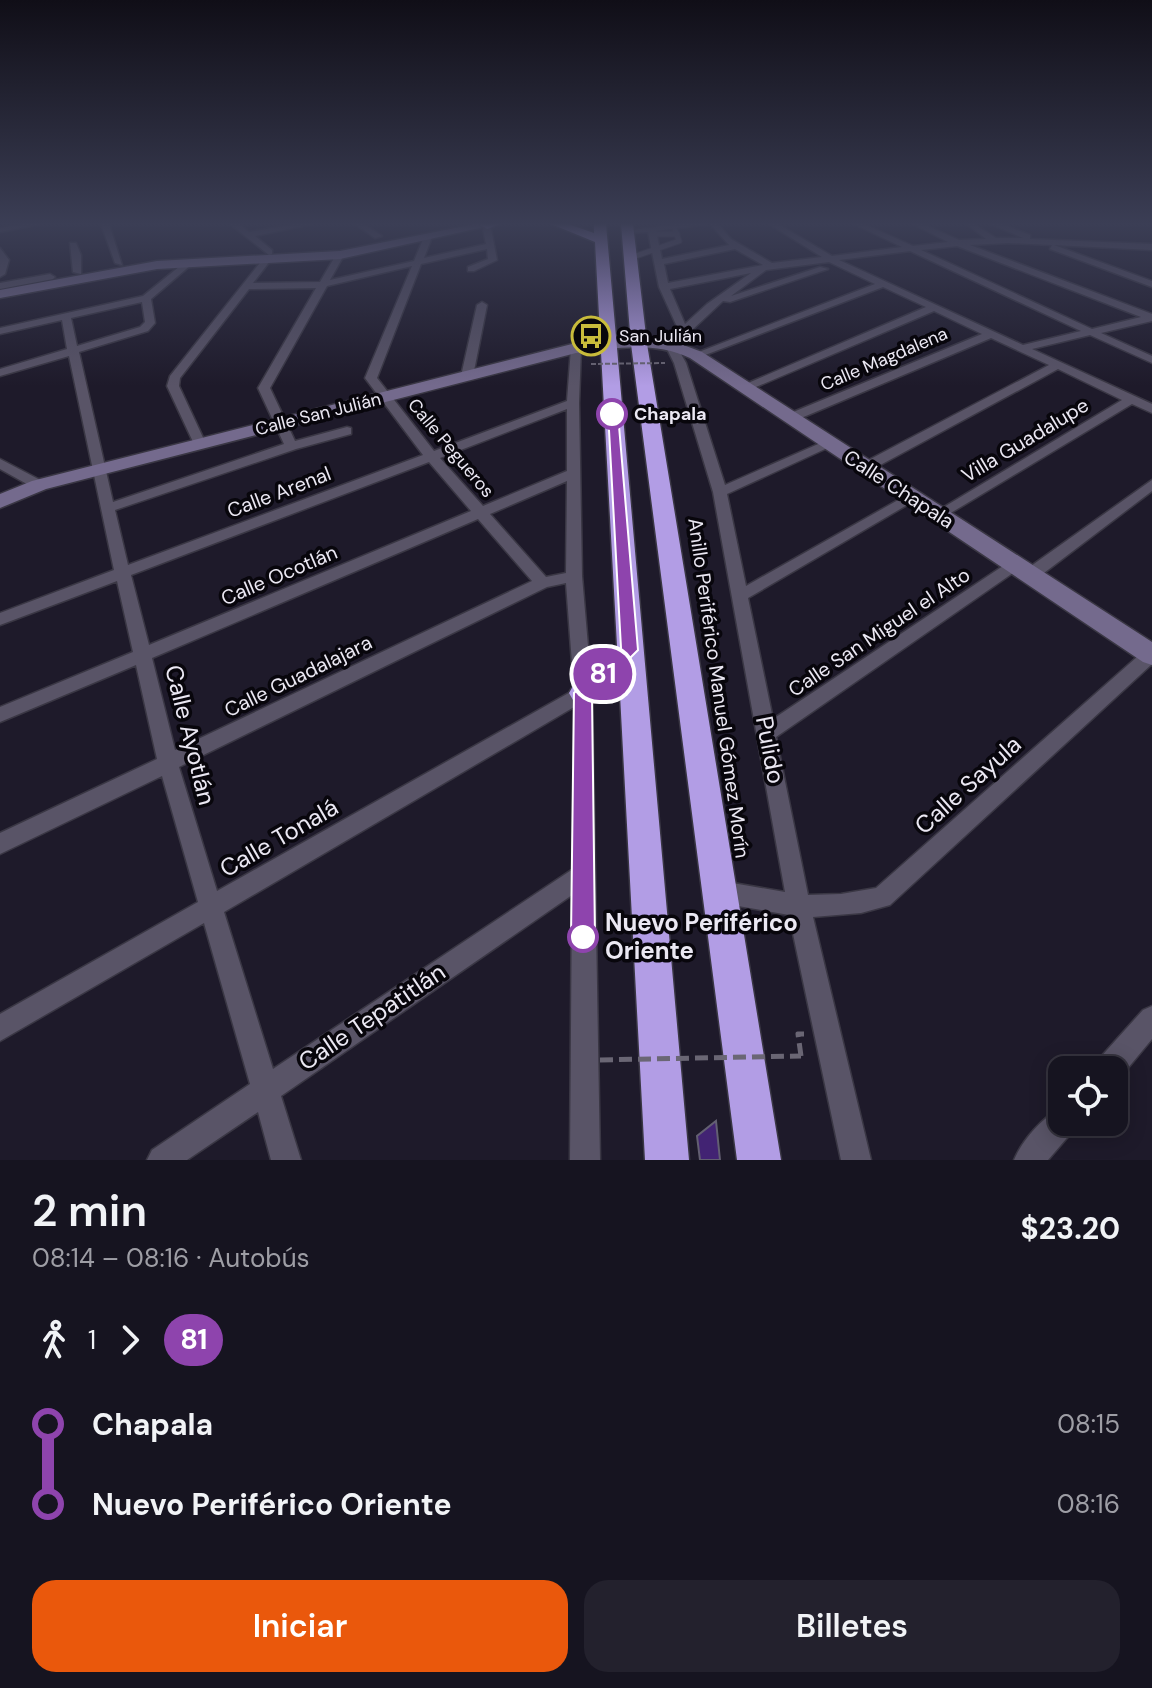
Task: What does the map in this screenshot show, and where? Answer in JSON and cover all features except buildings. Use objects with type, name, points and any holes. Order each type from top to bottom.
[{"type":"highway","points":[[622,278],[599,353],[630,650],[667,1160]]},
{"type":"highway","name":"Anillo Periférico Manuel Gómez Morín","points":[[636,278],[639,344],[759,1160]]},
{"type":"highway","points":[[583,693],[630,650]]},
{"type":"main road","points":[[0,287],[44,278]]},
{"type":"main road","points":[[0,294],[80,278]]},
{"type":"main road","name":"Calle Chapala","points":[[639,344],[673,346],[696,355],[1152,655]]},
{"type":"main road","name":"Calle San Julián","points":[[0,502],[39,485],[576,348],[599,353],[639,344]]},
{"type":"street","points":[[0,331],[146,298],[171,278]]},
{"type":"street","points":[[200,444],[173,386],[174,378],[251,278]]},
{"type":"street","points":[[291,446],[264,388],[325,278]]},
{"type":"street","points":[[245,286],[321,285],[351,278]]},
{"type":"street","name":"Calle Pegueros","points":[[411,278],[372,372],[373,384],[542,583]]},
{"type":"street","name":"Pulido","points":[[658,278],[673,313],[673,346],[720,492],[799,907],[856,1160]]},
{"type":"street","points":[[664,287],[712,278]]},
{"type":"street","points":[[673,346],[710,306],[752,278]]},
{"type":"street","points":[[710,306],[790,278]]},
{"type":"street","points":[[871,278],[1152,409]]},
{"type":"street","points":[[971,278],[1152,360]]},
{"type":"street","points":[[1049,278],[1152,318]]},
{"type":"street","points":[[696,355],[883,284]]},
{"type":"street","points":[[0,373],[149,326],[146,298]]},
{"type":"street","points":[[467,376],[482,305]]},
{"type":"street","points":[[745,388],[933,308]]},
{"type":"street","name":"Calle Ayotlán","points":[[66,317],[98,470],[168,763],[286,1160]]},
{"type":"street","points":[[1024,348],[1152,318]]},
{"type":"street","name":"Calle Magdalena","points":[[790,418],[991,334]]},
{"type":"street","points":[[576,348],[573,403],[574,576],[583,693],[584,1159]]},
{"type":"street","points":[[866,467],[1058,365]]},
{"type":"street","name":"Villa Guadalupe","points":[[939,516],[1132,399]]},
{"type":"street","name":"Calle Arenal","points":[[0,619],[573,403]]},
{"type":"street","points":[[108,508],[291,446],[347,431]]},
{"type":"street","points":[[720,492],[830,444]]},
{"type":"street","points":[[0,463],[39,485]]},
{"type":"street","name":"Calle Ocotlán","points":[[0,715],[574,473]]},
{"type":"street","name":"Calle San Miguel el Alto","points":[[766,734],[1023,571],[1152,484]]},
{"type":"street","points":[[740,596],[912,498]]},
{"type":"street","name":"Calle Guadalajara","points":[[0,844],[542,583],[574,576]]},
{"type":"street","name":"Calle Sayula","points":[[721,892],[799,907],[853,906],[882,897],[1152,655]]},
{"type":"street","name":"Calle Tonalá","points":[[0,1028],[583,693]]},
{"type":"street","name":"Calle Tepatitlán","points":[[162,1160],[583,875]]},
{"type":"street","points":[[1120,1056],[1152,1019]]},
{"type":"street","points":[[1029,1160],[1050,1136]]},
{"type":"path","points":[[599,353],[673,346]]},
{"type":"path","points":[[600,1060],[801,1056],[798,1034],[807,1034],[809,1045]]},
{"type":"bus line","name":"81","points":[[583,937],[583,693],[630,650],[612,414]]},
{"type":"place","name":"San Julián","points":[[591,336]]},
{"type":"place","name":"Chapala","points":[[612,414]]},
{"type":"place","name":"Nuevo Periférico Oriente","points":[[583,937]]}]
